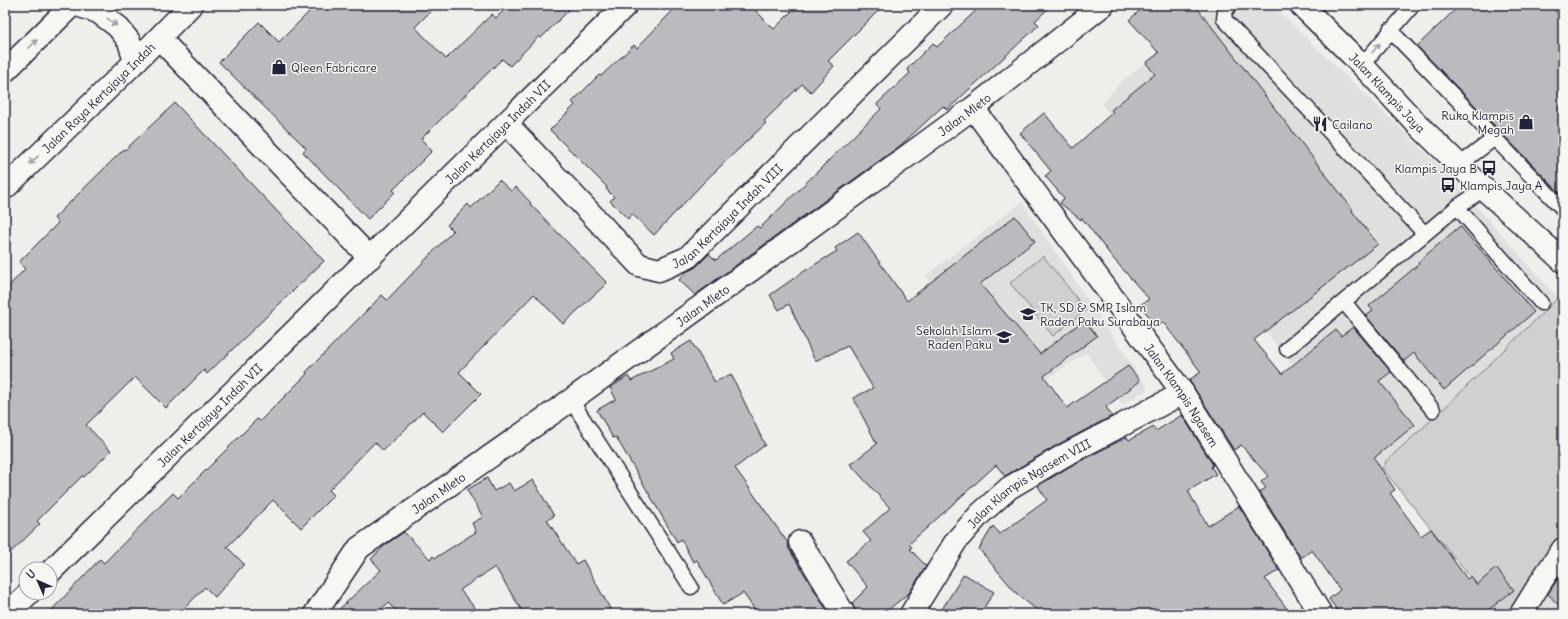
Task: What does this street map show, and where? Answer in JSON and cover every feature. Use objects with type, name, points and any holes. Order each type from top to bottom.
[{"type":"street","points":[[5,71],[72,5]]},
{"type":"street","points":[[77,5],[98,12],[117,26],[129,41],[135,62]]},
{"type":"street","name":"Jalan Kertajaya Indah VII","points":[[58,564],[507,124],[626,5]]},
{"type":"street","name":"Jalan Kertajaya Indah VIII","points":[[507,124],[639,265],[660,270],[687,258],[942,5]]},
{"type":"street","name":"Jalan Mleto","points":[[315,614],[359,548],[571,400],[973,108],[1103,5]]},
{"type":"street","name":"Jalan Klampis Jaya","points":[[1301,5],[1362,65],[1459,165],[1563,262]]},
{"type":"street","name":"Jalan Raya Kertajaya Indah","points":[[5,188],[159,38],[182,7]]},
{"type":"street","points":[[159,38],[370,258]]},
{"type":"street","name":"Jalan Klampis Ngasem","points":[[973,108],[1183,393],[1321,614]]},
{"type":"street","name":"Jalan Klampis Ngasem VIII","points":[[912,614],[956,541],[980,514],[1009,488],[1063,456],[1183,393]]},
{"type":"street","points":[[800,542],[844,614]]},
{"type":"street","points":[[1521,614],[1563,549]]},
{"type":"street","points":[[7,614],[21,601]]},
{"type":"lane","points":[[1230,5],[1225,11],[1224,19],[1424,234]]},
{"type":"lane","points":[[1362,65],[1390,30],[1413,5]]},
{"type":"lane","points":[[1390,30],[1563,209]]},
{"type":"lane","points":[[1459,165],[1495,138]]},
{"type":"lane","points":[[1287,349],[1457,207],[1484,189]]},
{"type":"lane","points":[[1457,207],[1541,303]]},
{"type":"lane","points":[[1344,302],[1433,410]]},
{"type":"lane","points":[[571,400],[691,586]]},
{"type":"shaded area","points":[[1216,5],[1272,5],[1446,172],[1558,298],[1382,468],[1371,476],[1102,104],[1120,83]]},
{"type":"shaded area","name":"TK, SD & SMP Islam Raden Paku Surabaya","points":[[1022,202],[1148,389],[1122,405],[1086,353],[1025,394],[925,276]]},
{"type":"shaded area","points":[[1043,256],[1086,310],[1053,336],[1010,283]]},
{"type":"shaded area","points":[[1558,298],[1563,304],[1563,549],[1519,602],[1500,614],[1382,468],[1386,464],[1385,462],[1438,414]]},
{"type":"shaded area","points":[[1563,549],[1563,614],[1530,614]]},
{"type":"building","points":[[316,5],[437,5],[415,27],[446,59],[492,14],[496,18],[509,5],[574,5],[541,38],[539,36],[510,66],[502,59],[421,139],[432,151],[393,190],[395,192],[368,219],[303,152],[306,148],[219,62],[259,22],[279,42]]},
{"type":"building","points":[[678,5],[750,5],[774,29],[798,5],[884,5],[828,61],[834,66],[811,92],[802,84],[764,121],[766,123],[704,182],[654,235],[632,214],[628,219],[610,201],[614,197],[606,189],[607,187],[550,130],[575,105],[572,102],[599,75],[601,76],[634,45],[637,48]]},
{"type":"building","points":[[982,5],[1052,5],[1035,21],[1039,25],[947,110],[943,106],[901,145],[695,295],[679,280],[686,272],[696,267],[709,254],[716,260],[757,226],[760,228],[881,109],[877,104],[910,73],[907,69],[933,43],[937,47]]},
{"type":"building","points":[[1146,5],[1195,5],[1378,244],[1254,340],[1282,374],[1336,330],[1341,336],[1353,327],[1391,372],[1379,381],[1415,425],[1374,458],[1395,490],[1390,493],[1421,536],[1431,529],[1467,579],[1471,576],[1477,585],[1496,568],[1514,590],[1483,614],[1340,614],[1329,599],[1340,590],[1312,550],[1301,558],[1260,492],[1266,488],[1261,482],[1268,476],[1241,445],[1234,450],[1189,380],[1201,372],[1163,322],[1157,327],[1140,305],[1149,299],[1112,257],[1082,218],[1081,220],[1060,203],[1064,198],[1045,176],[1051,171],[1020,133],[1044,113],[1073,148],[1113,112],[1111,110],[1155,74],[1146,63],[1159,53],[1129,20]]},
{"type":"building","name":"Ruko Klampis Megah","points":[[1460,5],[1551,5],[1563,21],[1563,196],[1417,46]]},
{"type":"building","points":[[175,103],[324,261],[207,374],[204,370],[166,408],[135,377],[86,425],[111,451],[84,477],[82,476],[37,521],[40,524],[5,558],[5,290],[25,269],[19,262],[58,223],[54,218],[124,149],[125,150]]},
{"type":"building","points":[[499,180],[511,191],[516,187],[531,203],[530,204],[607,283],[563,324],[534,294],[459,372],[481,394],[443,432],[423,412],[383,451],[375,442],[329,490],[334,495],[301,528],[273,500],[227,547],[244,564],[215,597],[205,587],[179,614],[48,614],[100,559],[104,563],[173,493],[178,498],[257,419],[260,421],[382,295],[387,300],[453,231],[447,225],[468,204],[471,208]]},
{"type":"building","points":[[1015,216],[1035,241],[980,284],[1040,354],[1084,320],[1097,336],[1044,376],[1067,408],[1128,366],[1140,381],[1106,407],[1112,416],[1057,445],[1005,476],[996,465],[909,544],[912,547],[910,549],[926,566],[909,593],[883,614],[856,614],[852,603],[868,587],[846,561],[871,541],[863,532],[890,508],[850,464],[877,444],[853,398],[873,388],[848,346],[815,361],[789,304],[779,310],[770,295],[837,251],[835,248],[858,232],[907,301]]},
{"type":"building","points":[[1460,226],[1534,312],[1444,390],[1414,353],[1404,361],[1366,316],[1373,311],[1369,306],[1419,264],[1418,262]]},
{"type":"building","points":[[691,341],[715,382],[731,374],[765,445],[735,468],[788,543],[789,549],[829,614],[758,614],[743,593],[723,605],[697,560],[693,562],[681,539],[677,542],[616,437],[613,438],[597,410],[616,399],[610,388],[628,376],[631,381],[674,359],[671,353]]},
{"type":"building","points":[[1182,415],[1213,465],[1211,467],[1216,474],[1188,491],[1208,526],[1239,506],[1279,570],[1265,579],[1291,614],[1042,614],[1018,595],[979,549],[993,526],[1000,534],[1047,500],[1038,486],[1069,467],[1127,437],[1129,440],[1154,427],[1156,431]]},
{"type":"building","points":[[487,478],[494,491],[509,483],[514,491],[533,480],[554,516],[547,520],[576,564],[583,560],[613,614],[524,614],[495,567],[460,590],[480,614],[400,614],[388,603],[376,614],[334,614],[381,570],[371,559],[385,545],[404,532],[430,559],[433,556],[435,558],[476,532],[472,523],[483,517],[467,490]]},
{"type":"building","points":[[1563,571],[1563,610],[1548,594]]},
{"type":"building","points":[[964,574],[994,592],[980,614],[939,614]]},
{"type":"place","name":"Qleen Fabricare","points":[[279,67]]},
{"type":"place","name":"Ruko Klampis Megah","points":[[1526,122]]},
{"type":"place","name":"Cailano","points":[[1320,124]]},
{"type":"place","name":"Klampis Jaya B","points":[[1489,168]]},
{"type":"place","name":"Klampis Jaya A","points":[[1448,185]]},
{"type":"place","name":"TK, SD & SMP Islam Raden Paku Surabaya","points":[[1028,314]]},
{"type":"place","name":"Sekolah Islam Raden Paku","points":[[1004,337]]}]
